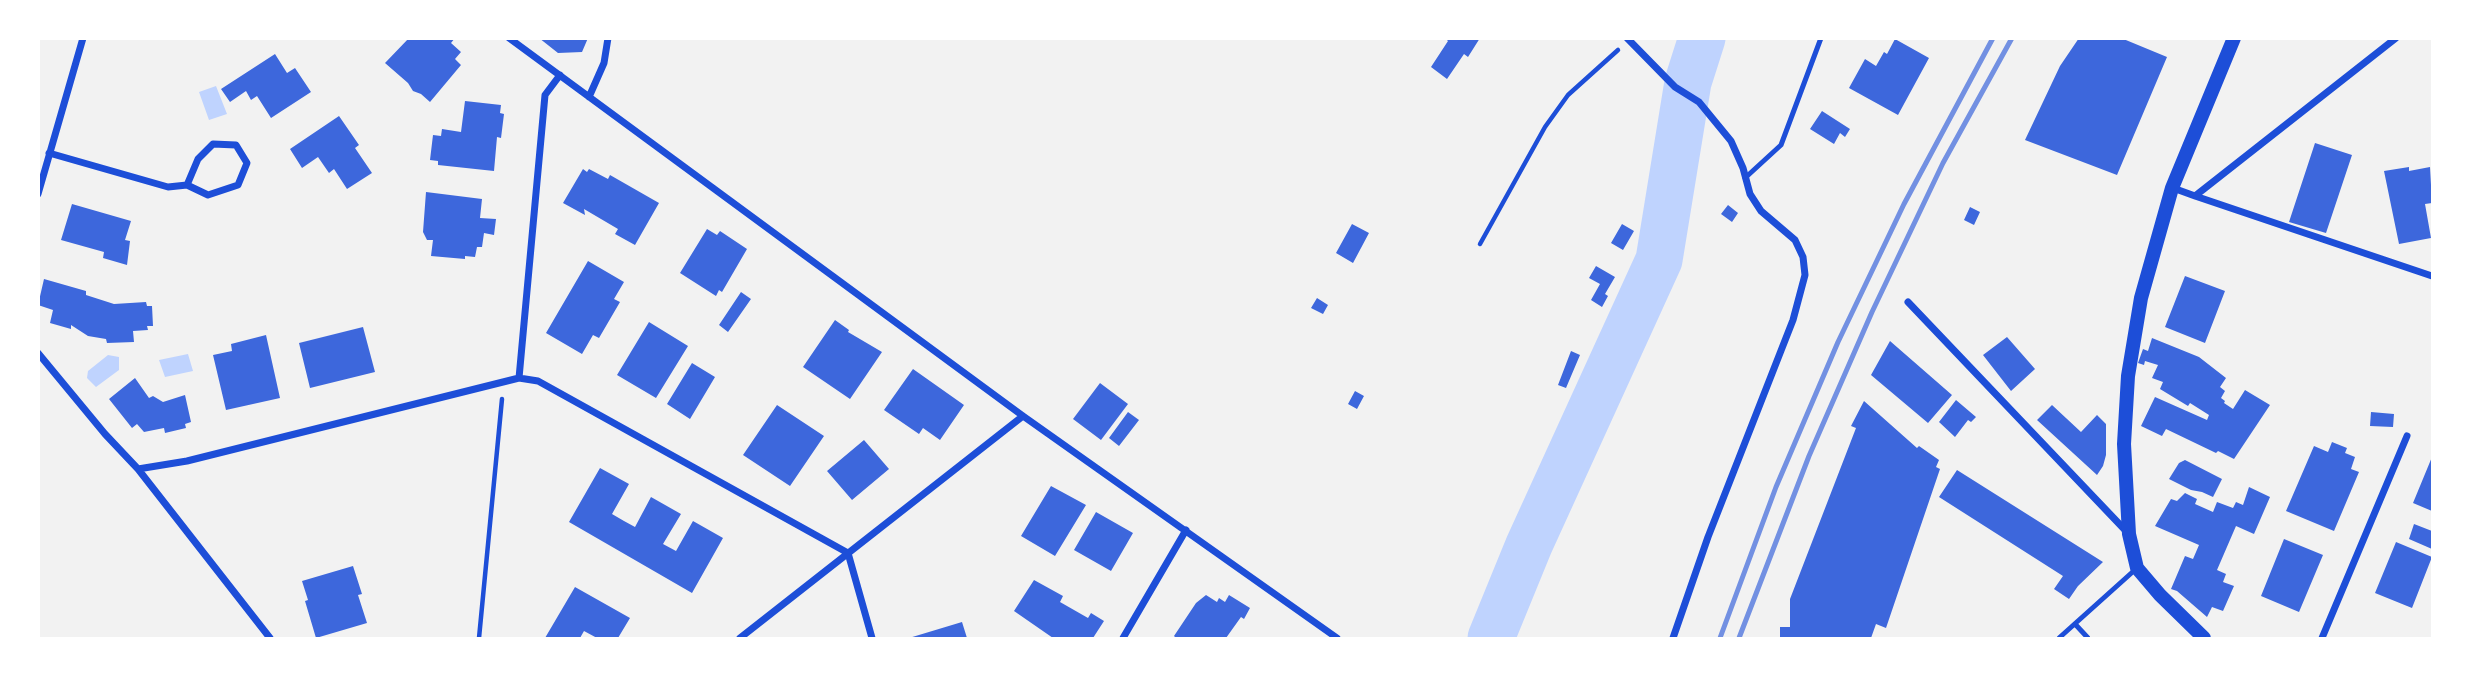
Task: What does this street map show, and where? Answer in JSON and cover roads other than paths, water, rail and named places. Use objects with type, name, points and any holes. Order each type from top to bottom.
[{"type":"main road","points":[[2204,639],[2137,568],[2129,534],[2124,444],[2128,376],[2141,298],[2172,188],[2234,38]]},
{"type":"street","points":[[38,194],[83,38]]},
{"type":"street","points":[[509,38],[1023,416],[1337,639]]},
{"type":"street","points":[[589,97],[604,63],[608,38]]},
{"type":"street","points":[[2195,196],[2396,38]]},
{"type":"street","points":[[1628,40],[1675,88],[1699,102],[1731,141],[1750,194],[1761,211],[1795,240],[1805,275],[1802,291],[1708,537],[1673,639]]},
{"type":"street","points":[[519,378],[545,95],[559,75]]},
{"type":"street","points":[[49,153],[168,187],[187,186],[208,195],[238,185],[247,163],[236,145],[214,144],[198,159],[187,186]]},
{"type":"street","points":[[2172,188],[2432,276]]},
{"type":"street","points":[[1908,302],[2129,534]]},
{"type":"street","points":[[38,353],[138,469],[270,639]]},
{"type":"street","points":[[138,469],[187,461],[519,378],[538,381],[848,552],[872,639]]},
{"type":"street","points":[[740,639],[1023,416]]},
{"type":"street","points":[[2322,639],[2407,436]]},
{"type":"street","points":[[1123,639],[1186,530]]},
{"type":"lane","points":[[1745,178],[1780,145],[1821,38]]},
{"type":"lane","points":[[2059,639],[2137,568]]},
{"type":"lane","points":[[2076,624],[2088,639]]},
{"type":"water","points":[[216,86],[227,114],[209,120],[199,92]]},
{"type":"water","points":[[188,354],[193,371],[165,377],[159,360]]},
{"type":"water","points":[[108,355],[119,357],[119,370],[96,387],[87,378],[88,371]]},
{"type":"waterway","points":[[1491,638],[1529,545],[1659,260],[1688,82],[1702,38]]},
{"type":"railway","points":[[1720,638],[1776,487],[1838,342],[1904,204],[1993,38]]},
{"type":"railway","points":[[1739,638],[1809,456],[1872,312],[1943,163],[2012,38]]}]
